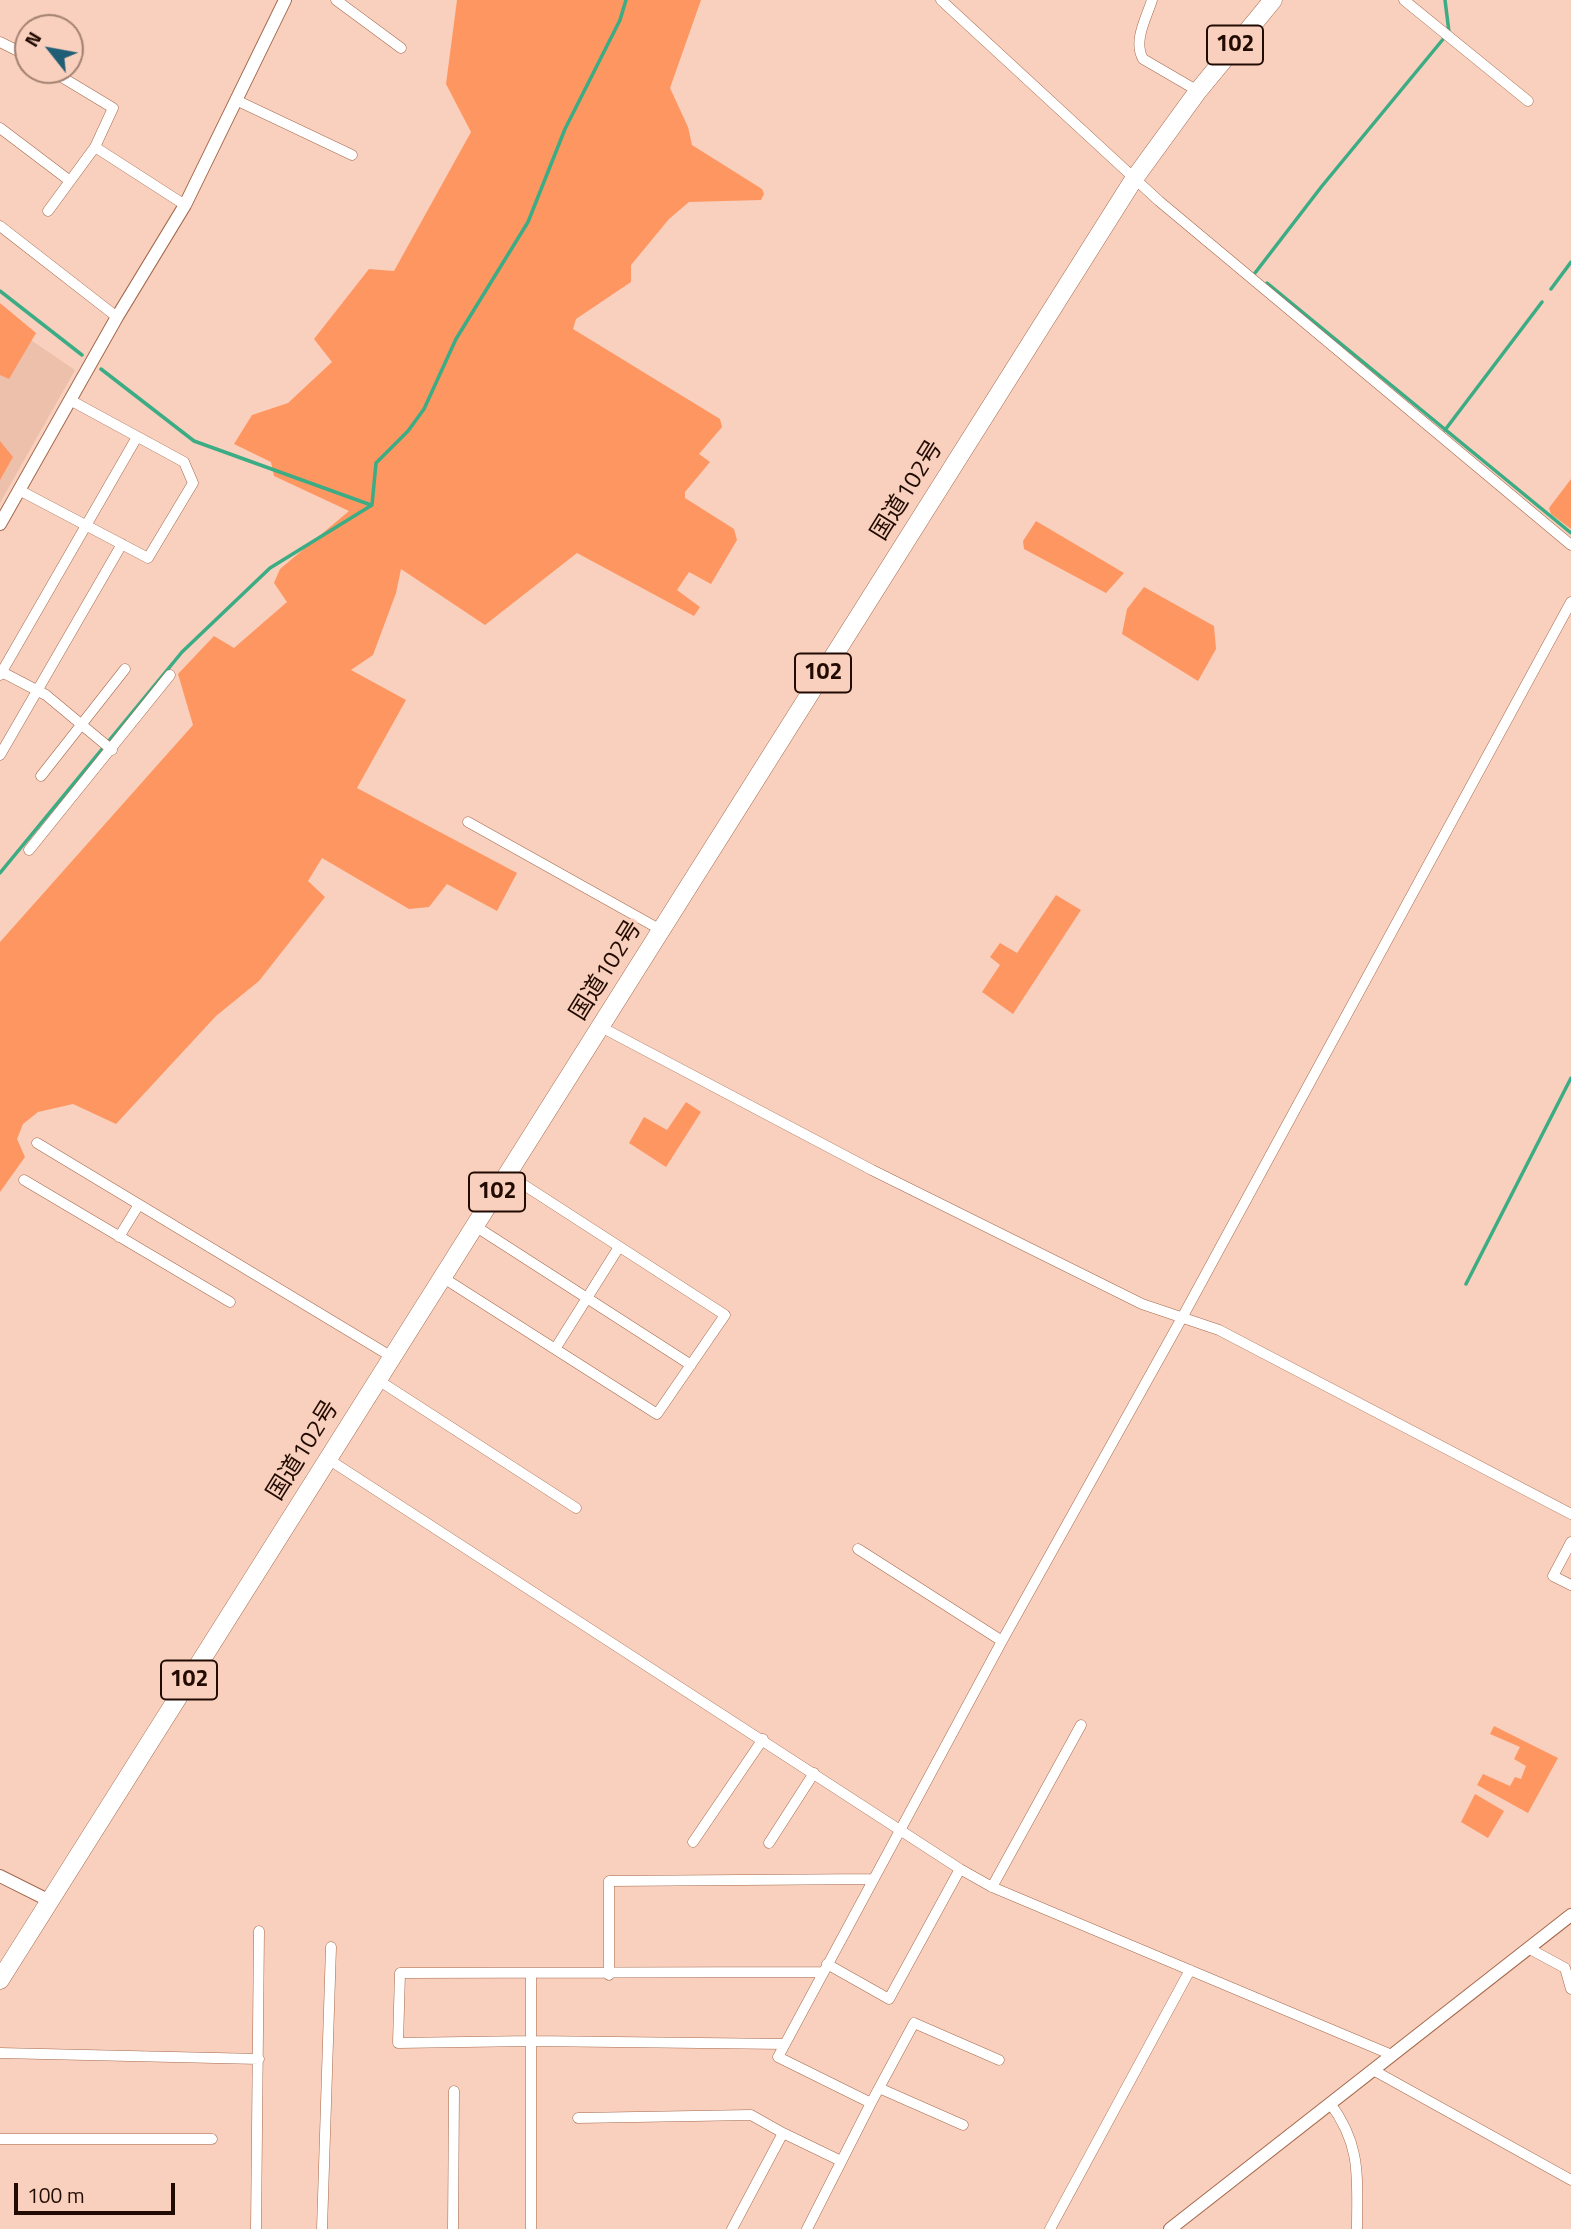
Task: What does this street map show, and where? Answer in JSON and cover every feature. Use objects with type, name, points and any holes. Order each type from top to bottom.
[{"type":"highway","name":"国道102号","points":[[0,1980],[1134,179],[1198,91],[1273,0]]},
{"type":"street","points":[[0,524],[117,317],[185,205],[285,0]]},
{"type":"street","points":[[336,0],[401,48]]},
{"type":"street","points":[[941,0],[1134,179],[1255,284],[1571,545]]},
{"type":"street","points":[[1152,0],[1138,43],[1143,59],[1198,91]]},
{"type":"street","points":[[1404,0],[1528,101]]},
{"type":"street","points":[[48,211],[95,147],[113,108],[73,84]]},
{"type":"street","points":[[238,101],[352,155]]},
{"type":"street","points":[[0,128],[70,181]]},
{"type":"street","points":[[95,147],[185,205]]},
{"type":"street","points":[[0,226],[117,317]]},
{"type":"street","points":[[19,490],[148,558],[193,482],[184,462],[70,400]]},
{"type":"street","points":[[108,747],[38,690],[1,672],[137,437]]},
{"type":"street","points":[[0,755],[122,544]]},
{"type":"street","points":[[871,2103],[778,2057],[1002,1641],[1183,1316],[1571,602]]},
{"type":"street","points":[[40,776],[125,669]]},
{"type":"street","points":[[29,850],[108,747],[170,675]]},
{"type":"street","points":[[468,822],[662,930]]},
{"type":"street","points":[[601,1027],[896,1182],[1142,1304],[1183,1316],[1219,1331],[1571,1514]]},
{"type":"street","points":[[37,1143],[393,1357]]},
{"type":"street","points":[[442,1278],[657,1414],[725,1315],[508,1174]]},
{"type":"street","points":[[24,1180],[230,1303]]},
{"type":"street","points":[[119,1237],[138,1206]]},
{"type":"street","points":[[475,1226],[691,1365]]},
{"type":"street","points":[[555,1349],[619,1247]]},
{"type":"street","points":[[378,1380],[576,1508]]},
{"type":"street","points":[[328,1459],[763,1739],[899,1831],[992,1887],[1392,2055]]},
{"type":"street","points":[[1571,1542],[1553,1576],[1571,1585]]},
{"type":"street","points":[[859,1549],[1002,1641]]},
{"type":"street","points":[[992,1887],[1081,1725]]},
{"type":"street","points":[[693,1842],[763,1739]]},
{"type":"street","points":[[769,1843],[814,1773]]},
{"type":"street","points":[[785,2044],[531,2041],[398,2043],[400,1973],[609,1975],[825,1968],[889,1999],[960,1869]]},
{"type":"street","points":[[0,1876],[50,1901]]},
{"type":"street","points":[[609,1975],[609,1881],[874,1880]]},
{"type":"street","points":[[1170,2229],[1570,1917]]},
{"type":"street","points":[[256,2229],[259,1931]]},
{"type":"street","points":[[322,2229],[331,1947]]},
{"type":"street","points":[[1528,1948],[1565,1968],[1571,1989]]},
{"type":"street","points":[[1050,2229],[1190,1970]]},
{"type":"street","points":[[531,1975],[531,2229]]},
{"type":"street","points":[[807,2229],[914,2023],[999,2060]]},
{"type":"street","points":[[0,2053],[259,2059]]},
{"type":"street","points":[[1373,2070],[1571,2180]]},
{"type":"street","points":[[879,2088],[963,2125]]},
{"type":"street","points":[[453,2229],[454,2091]]},
{"type":"street","points":[[1330,2103],[1345,2123],[1357,2156],[1357,2229]]},
{"type":"street","points":[[578,2118],[751,2115],[841,2161]]},
{"type":"street","points":[[732,2229],[783,2133]]},
{"type":"street","points":[[0,2139],[212,2139]]},
{"type":"shaded area","points":[[457,0],[701,0],[670,88],[688,127],[692,145],[762,189],[764,194],[761,200],[689,202],[669,219],[631,265],[631,282],[576,319],[573,329],[720,419],[722,427],[699,454],[710,462],[685,492],[685,498],[734,529],[737,540],[711,584],[689,572],[677,590],[700,607],[694,616],[577,553],[485,625],[401,569],[396,593],[373,655],[351,670],[406,700],[357,788],[517,873],[497,911],[447,884],[429,907],[409,909],[322,858],[308,881],[325,897],[259,981],[216,1016],[116,1124],[73,1104],[38,1112],[23,1124],[17,1139],[25,1157],[0,1192],[0,942],[193,725],[178,674],[214,636],[234,648],[287,602],[274,583],[280,569],[349,511],[274,476],[271,462],[234,444],[252,415],[288,403],[332,362],[314,339],[369,269],[394,271],[471,132],[446,84]]},
{"type":"shaded area","points":[[0,303],[36,333],[9,379],[0,375]]},
{"type":"shaded area","points":[[0,319],[75,370],[0,503]]},
{"type":"shaded area","points":[[0,441],[13,457],[0,480]]},
{"type":"shaded area","points":[[1571,479],[1571,529],[1551,514],[1549,508]]},
{"type":"shaded area","points":[[1036,521],[1124,573],[1106,593],[1024,549],[1023,541]]},
{"type":"shaded area","points":[[1144,587],[1214,626],[1216,649],[1198,681],[1122,634],[1127,609]]},
{"type":"shaded area","points":[[1056,895],[1081,910],[1013,1014],[982,992],[1000,965],[990,957],[1000,943],[1017,953]]},
{"type":"shaded area","points":[[686,1102],[701,1112],[666,1167],[629,1143],[644,1117],[667,1130]]},
{"type":"shaded area","points":[[1494,1726],[1558,1758],[1528,1813],[1477,1785],[1483,1774],[1510,1786],[1515,1777],[1521,1779],[1526,1766],[1514,1759],[1520,1747],[1490,1734]]},
{"type":"shaded area","points":[[1475,1794],[1504,1811],[1488,1838],[1461,1822]]},
{"type":"waterway","points":[[0,873],[182,652],[270,568],[372,505],[376,463],[408,431],[424,409],[456,339],[528,222],[565,129],[620,20],[626,0]]},
{"type":"waterway","points":[[1255,273],[1322,186],[1449,32],[1445,0]]},
{"type":"waterway","points":[[1551,289],[1571,262]]},
{"type":"waterway","points":[[1267,283],[1571,533]]},
{"type":"waterway","points":[[0,291],[82,355]]},
{"type":"waterway","points":[[1445,430],[1542,302]]},
{"type":"waterway","points":[[101,369],[194,441],[371,505]]},
{"type":"waterway","points":[[1466,1284],[1571,1078]]}]
